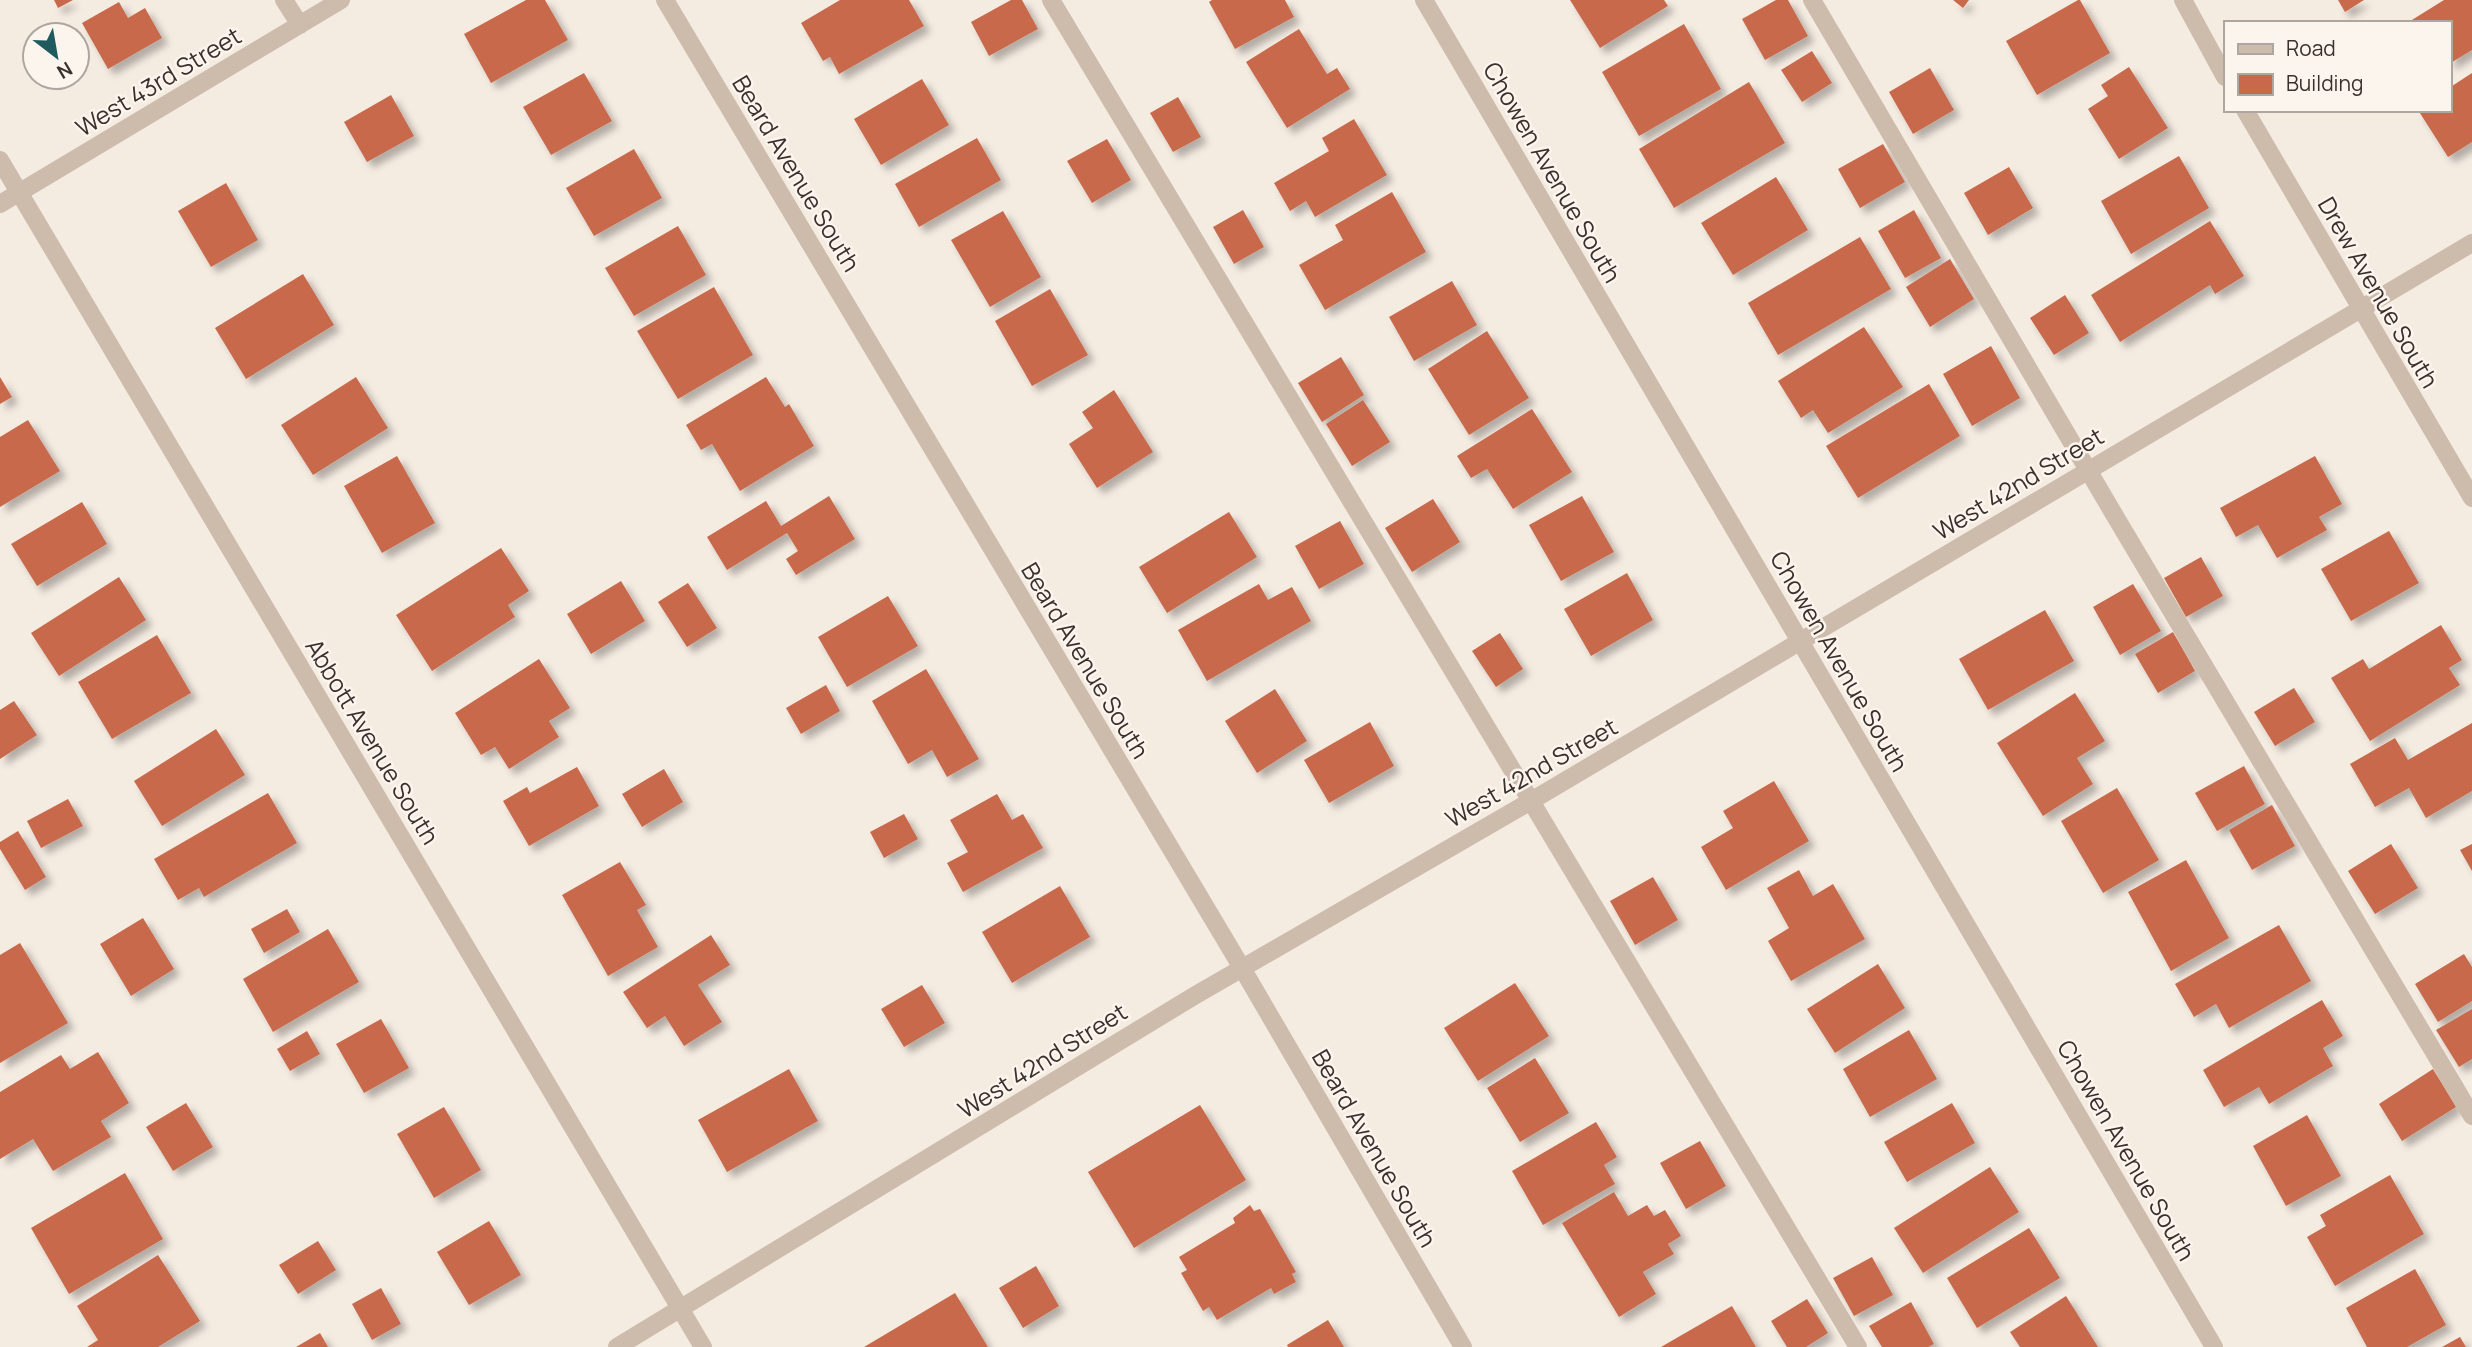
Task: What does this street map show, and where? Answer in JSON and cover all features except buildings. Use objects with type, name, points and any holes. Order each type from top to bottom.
[{"type":"street","points":[[284,0],[300,25]]},
{"type":"street","name":"West 43rd Street","points":[[0,204],[341,0]]},
{"type":"street","name":"Beard Avenue South","points":[[665,0],[1242,968],[1463,1347]]},
{"type":"street","points":[[1051,0],[1858,1347]]},
{"type":"street","name":"Chowen Avenue South","points":[[1424,0],[2214,1347]]},
{"type":"street","points":[[1812,0],[2472,1116]]},
{"type":"street","points":[[2183,0],[2224,75]]},
{"type":"street","name":"Drew Avenue South","points":[[2246,112],[2472,498]]},
{"type":"street","name":"Abbott Avenue South","points":[[0,160],[704,1347]]},
{"type":"street","name":"West 42nd Street","points":[[617,1347],[1242,968],[1531,802],[2472,243]]}]
